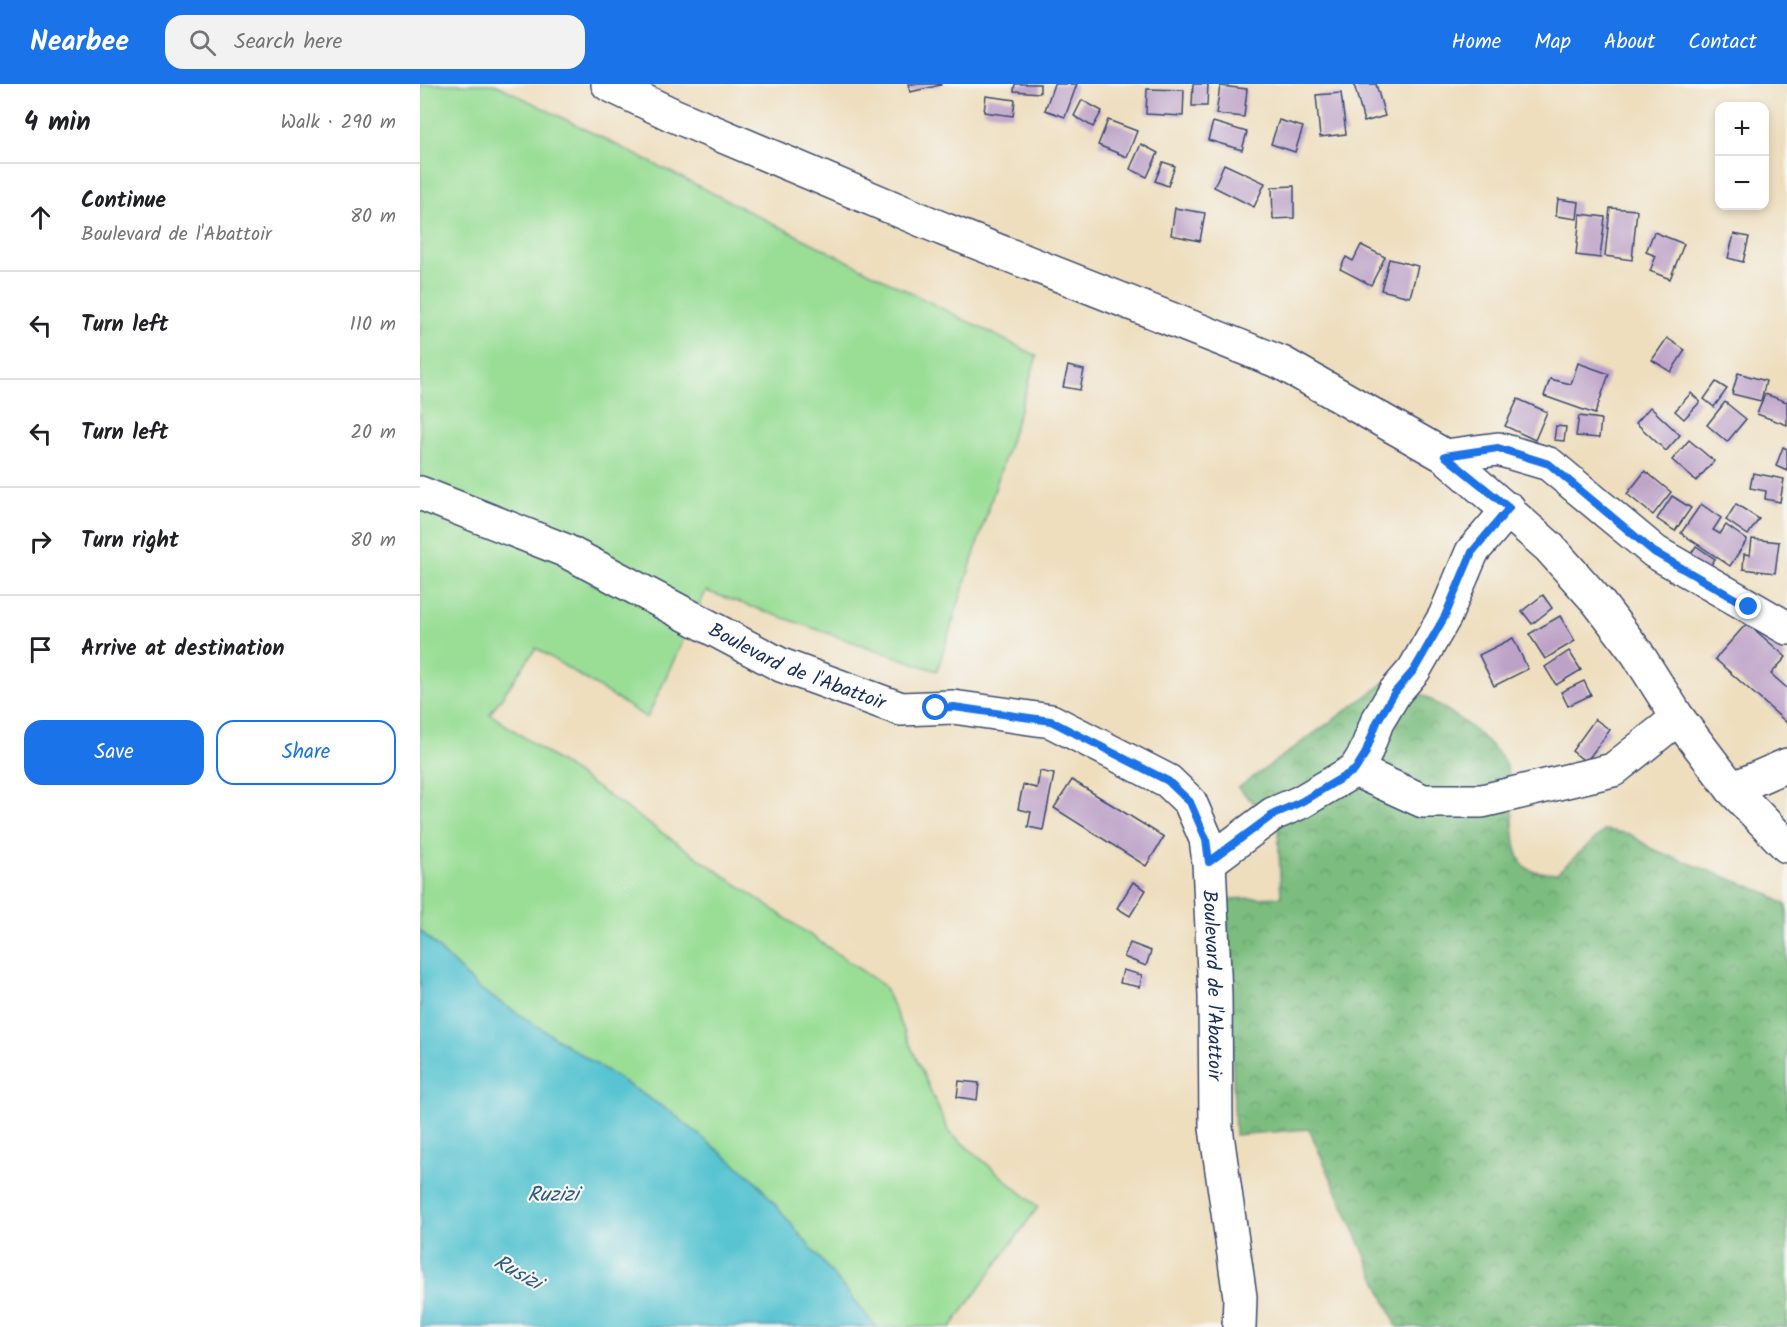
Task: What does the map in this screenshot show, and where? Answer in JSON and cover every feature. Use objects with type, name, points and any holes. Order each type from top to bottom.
[{"type":"street","points":[[608,84],[673,115],[943,229],[1282,363],[1445,456],[1509,508],[1549,547],[1598,602],[1637,653],[1678,718],[1732,789],[1787,846]]},
{"type":"street","points":[[1445,456],[1498,448],[1549,464],[1654,552],[1787,628]]},
{"type":"street","name":"Boulevard de l'Abattoir","points":[[420,493],[564,550],[782,665],[901,709],[954,707],[1051,721],[1168,781],[1190,802],[1206,839],[1209,862],[1215,995],[1216,1128],[1240,1297],[1239,1327]]},
{"type":"street","points":[[1209,862],[1274,814],[1301,802],[1355,770],[1365,754],[1377,722],[1395,692],[1414,670],[1445,616],[1472,552],[1509,508]]},
{"type":"street","points":[[1355,770],[1423,801],[1482,801],[1613,770],[1678,718]]},
{"type":"street","points":[[1732,789],[1787,765]]},
{"type":"green space","points":[[420,84],[495,84],[1037,356],[937,671],[706,591],[647,718],[536,648],[490,714],[884,986],[949,1132],[1038,1207],[951,1327],[876,1327],[755,1180],[672,1113],[478,988],[420,930]]},
{"type":"green space","points":[[1393,677],[1463,721],[1500,755],[1510,782],[1517,851],[1522,863],[1530,870],[1557,873],[1605,830],[1630,834],[1652,849],[1767,893],[1787,906],[1787,1327],[1397,1327],[1309,1129],[1235,1135],[1227,899],[1281,897],[1278,825],[1238,788]]},
{"type":"water","name":"Ruzizi","points":[[420,930],[478,988],[672,1113],[755,1180],[876,1327],[420,1327]]},
{"type":"building","points":[[908,84],[941,84],[941,85],[910,92]]},
{"type":"building","points":[[1015,84],[1040,84],[1040,93],[1014,91]]},
{"type":"building","points":[[1054,84],[1077,84],[1065,117],[1045,110]]},
{"type":"building","points":[[1193,84],[1208,84],[1207,106],[1192,106]]},
{"type":"building","points":[[1354,84],[1376,84],[1385,116],[1364,122]]},
{"type":"building","points":[[1220,86],[1247,89],[1244,117],[1216,114]]},
{"type":"building","points":[[1147,89],[1184,90],[1183,116],[1146,114]]},
{"type":"building","points":[[1341,93],[1346,134],[1320,137],[1316,95]]},
{"type":"building","points":[[986,96],[1015,100],[1013,116],[984,112]]},
{"type":"building","points":[[1082,100],[1102,111],[1093,127],[1074,116]]},
{"type":"building","points":[[1108,120],[1137,131],[1127,157],[1098,145]]},
{"type":"building","points":[[1279,120],[1303,127],[1295,152],[1271,144]]},
{"type":"building","points":[[1213,122],[1247,132],[1242,150],[1208,140]]},
{"type":"building","points":[[1141,144],[1158,153],[1147,177],[1130,169]]},
{"type":"building","points":[[1163,162],[1175,166],[1168,186],[1155,181]]},
{"type":"building","points":[[1224,164],[1265,183],[1254,207],[1214,187]]},
{"type":"building","points":[[1294,186],[1294,218],[1273,219],[1272,187]]},
{"type":"building","points":[[1558,199],[1579,202],[1577,219],[1556,216]]},
{"type":"building","points":[[1175,208],[1205,213],[1200,241],[1171,235]]},
{"type":"building","points":[[1610,208],[1637,210],[1632,260],[1605,256]]},
{"type":"building","points":[[1580,214],[1605,217],[1600,258],[1576,255]]},
{"type":"building","points":[[1654,232],[1684,244],[1670,279],[1650,271],[1656,256],[1646,252]]},
{"type":"building","points":[[1734,234],[1749,237],[1743,262],[1728,258]]},
{"type":"building","points":[[1361,245],[1385,257],[1371,285],[1340,269],[1346,257],[1353,261]]},
{"type":"building","points":[[1389,259],[1418,266],[1410,297],[1381,290]]},
{"type":"building","points":[[1667,338],[1685,350],[1671,372],[1652,360]]},
{"type":"building","points":[[1578,363],[1609,374],[1595,414],[1544,396],[1550,379],[1571,384]]},
{"type":"building","points":[[1068,366],[1084,370],[1080,390],[1063,387]]},
{"type":"building","points":[[1738,373],[1766,381],[1761,401],[1732,394]]},
{"type":"building","points":[[1716,382],[1727,389],[1714,407],[1704,399]]},
{"type":"building","points":[[1691,393],[1700,402],[1684,419],[1675,411]]},
{"type":"building","points":[[1765,394],[1787,402],[1787,425],[1757,414]]},
{"type":"building","points":[[1518,399],[1547,412],[1535,440],[1505,426]]},
{"type":"building","points":[[1725,402],[1746,419],[1727,442],[1707,425]]},
{"type":"building","points":[[1650,407],[1680,435],[1666,451],[1636,423]]},
{"type":"building","points":[[1579,416],[1601,419],[1599,438],[1576,436]]},
{"type":"building","points":[[1556,426],[1566,427],[1564,441],[1554,440]]},
{"type":"building","points":[[1689,440],[1714,461],[1696,481],[1672,460]]},
{"type":"building","points":[[1783,447],[1787,449],[1787,471],[1776,466]]},
{"type":"building","points":[[1645,471],[1671,492],[1653,515],[1627,494]]},
{"type":"building","points":[[1753,473],[1784,479],[1780,502],[1765,499],[1766,491],[1750,488]]},
{"type":"building","points":[[1672,496],[1691,508],[1675,531],[1657,519]]},
{"type":"building","points":[[1701,504],[1721,518],[1713,530],[1720,534],[1726,525],[1747,540],[1730,566],[1681,533]]},
{"type":"building","points":[[1736,504],[1759,519],[1748,535],[1726,520]]},
{"type":"building","points":[[1752,539],[1779,542],[1775,573],[1743,569],[1744,554],[1750,555]]},
{"type":"building","points":[[1696,546],[1715,559],[1706,572],[1687,560]]},
{"type":"building","points":[[1543,595],[1552,608],[1532,624],[1522,611]]},
{"type":"building","points":[[1560,616],[1575,641],[1545,659],[1529,634]]},
{"type":"building","points":[[1747,623],[1786,657],[1771,674],[1787,688],[1787,723],[1715,659]]},
{"type":"building","points":[[1513,638],[1528,669],[1494,686],[1479,655]]},
{"type":"building","points":[[1569,651],[1581,670],[1556,685],[1545,667]]},
{"type":"building","points":[[1584,681],[1591,695],[1568,706],[1561,692]]},
{"type":"building","points":[[1595,719],[1610,730],[1586,762],[1572,751]]},
{"type":"building","points":[[1040,771],[1054,774],[1043,830],[1028,827],[1031,812],[1018,809],[1023,785],[1037,788]]},
{"type":"building","points":[[1072,780],[1164,837],[1146,866],[1054,808]]},
{"type":"building","points":[[1133,882],[1146,890],[1130,916],[1117,908]]},
{"type":"building","points":[[1130,943],[1151,951],[1146,966],[1124,957]]},
{"type":"building","points":[[1123,970],[1142,975],[1140,987],[1120,983]]},
{"type":"building","points":[[959,1081],[979,1083],[977,1100],[957,1097]]},
{"type":"route","points":[[936,708],[954,707],[1051,721],[1168,781],[1190,802],[1206,839],[1209,862],[1274,814],[1301,802],[1355,770],[1365,754],[1377,722],[1395,692],[1414,670],[1445,616],[1472,552],[1509,508],[1445,456],[1498,448],[1549,464],[1654,552],[1749,607]]},
{"type":"water label","name":"Rusizi","points":[[518,1272]]}]
